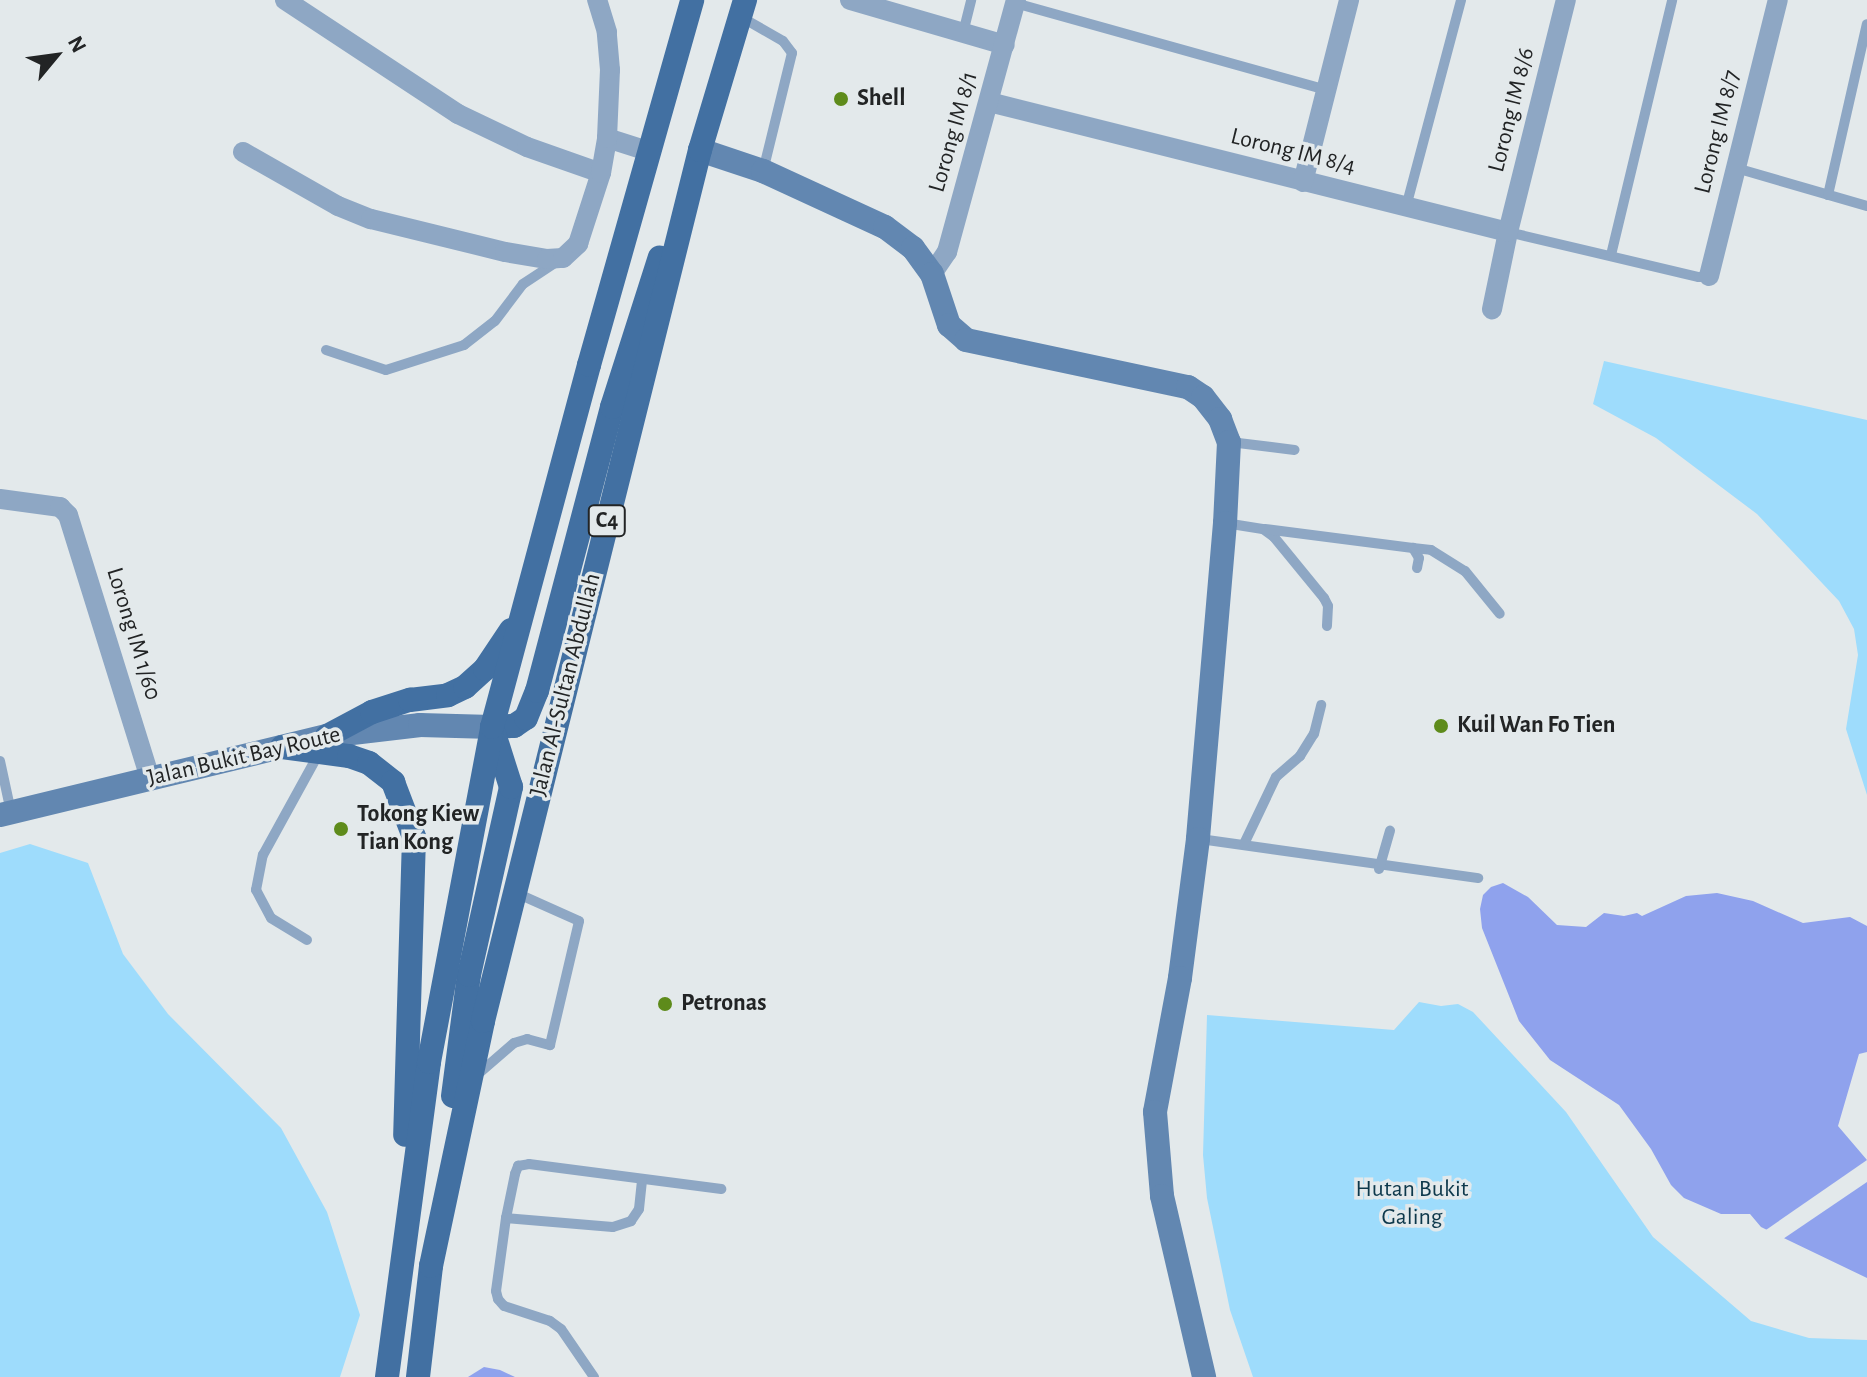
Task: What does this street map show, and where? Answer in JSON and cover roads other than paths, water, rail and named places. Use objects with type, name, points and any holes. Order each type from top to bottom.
[{"type":"main road","name":"C4","points":[[387,1377],[400,1269],[451,932],[492,727],[692,0]]},
{"type":"main road","name":"Jalan Al-Sultan Abdullah","points":[[418,1377],[431,1266],[514,892],[700,150],[743,8]]},
{"type":"main road","points":[[431,1266],[469,975],[511,787],[492,727],[514,726],[526,718],[537,691],[642,307],[700,150]]},
{"type":"main road","points":[[324,744],[372,712],[410,700],[448,695],[465,687],[485,669],[521,616]]},
{"type":"main road","points":[[324,744],[369,763],[393,782],[414,837],[400,1269]]},
{"type":"street","points":[[285,0],[486,129],[601,173]]},
{"type":"street","points":[[243,152],[338,206],[371,219],[505,252],[547,259],[563,258],[578,244],[601,173],[607,138],[610,70],[607,32],[597,0]]},
{"type":"street","points":[[850,0],[1005,45]]},
{"type":"street","points":[[1303,182],[1349,0]]},
{"type":"street","name":"Lorong IM 8/6","points":[[1508,232],[1566,0]]},
{"type":"street","name":"Lorong IM 8/7","points":[[1709,276],[1778,0]]},
{"type":"street","name":"Lorong IM 8/1","points":[[932,274],[947,252],[1016,1]]},
{"type":"street","name":"Lorong IM 8/4","points":[[989,102],[1508,232]]},
{"type":"street","points":[[607,138],[651,152]]},
{"type":"street","points":[[700,150],[763,171],[885,227],[913,248],[932,274],[949,325],[966,340],[1188,387],[1203,397],[1220,419],[1229,442],[1225,523],[1198,839],[1180,978],[1155,1112],[1162,1196],[1204,1377]]},
{"type":"street","points":[[1492,309],[1508,232]]},
{"type":"street","name":"Lorong IM 1/60","points":[[0,499],[60,507],[75,529],[150,779]]},
{"type":"street","name":"Jalan Bukit Bay Route","points":[[5,814],[282,747],[324,744],[420,725],[492,727]]},
{"type":"lane","points":[[963,33],[971,0]]},
{"type":"lane","points":[[1406,207],[1461,0]]},
{"type":"lane","points":[[1611,255],[1672,0]]},
{"type":"lane","points":[[1016,1],[1327,90]]},
{"type":"lane","points":[[743,8],[783,41],[792,53],[763,171]]},
{"type":"lane","points":[[1828,195],[1867,24]]},
{"type":"lane","points":[[1736,168],[1867,206]]},
{"type":"lane","points":[[1508,232],[1699,277],[1709,276]]},
{"type":"lane","points":[[326,350],[386,370],[464,345],[495,321],[523,284],[563,258]]},
{"type":"lane","points":[[1229,442],[1295,450]]},
{"type":"lane","points":[[1225,523],[1431,550],[1465,571],[1500,614]]},
{"type":"lane","points":[[1263,529],[1286,550],[1324,598],[1328,606],[1327,626]]},
{"type":"lane","points":[[1413,548],[1419,558],[1417,568]]},
{"type":"lane","points":[[1244,844],[1276,777],[1300,756],[1314,734],[1321,705]]},
{"type":"lane","points":[[307,940],[271,918],[260,904],[256,890],[263,855],[324,744]]},
{"type":"lane","points":[[0,761],[5,814]]},
{"type":"lane","points":[[1380,868],[1390,831]]},
{"type":"lane","points":[[1198,839],[1380,868],[1478,878]]},
{"type":"lane","points":[[471,1082],[514,1043],[527,1039],[550,1045],[579,921],[514,892]]},
{"type":"lane","points":[[594,1377],[561,1329],[550,1321],[504,1306],[498,1299],[496,1291],[506,1218],[518,1166],[529,1164],[721,1189]]},
{"type":"lane","points":[[506,1218],[613,1227],[631,1221],[639,1209],[642,1181]]},
{"type":"water","points":[[1503,883],[1528,897],[1557,925],[1586,927],[1604,913],[1624,916],[1637,913],[1642,916],[1686,896],[1717,893],[1753,901],[1803,923],[1850,917],[1867,926],[1867,1052],[1859,1054],[1838,1126],[1867,1160],[1867,1278],[1761,1227],[1750,1214],[1721,1214],[1684,1198],[1671,1185],[1651,1149],[1619,1105],[1550,1060],[1519,1021],[1482,928],[1480,909],[1483,895],[1491,887]]},
{"type":"water","points":[[484,1367],[500,1370],[515,1377],[468,1377]]},
{"type":"place","name":"Shell","points":[[841,99]]},
{"type":"place","name":"Kuil Wan Fo Tien","points":[[1441,726]]},
{"type":"place","name":"Tokong Kiew Tian Kong","points":[[341,829]]},
{"type":"place","name":"Petronas","points":[[665,1004]]},
{"type":"park label","name":"Hutan Bukit Galing","points":[[1412,1204]]}]
